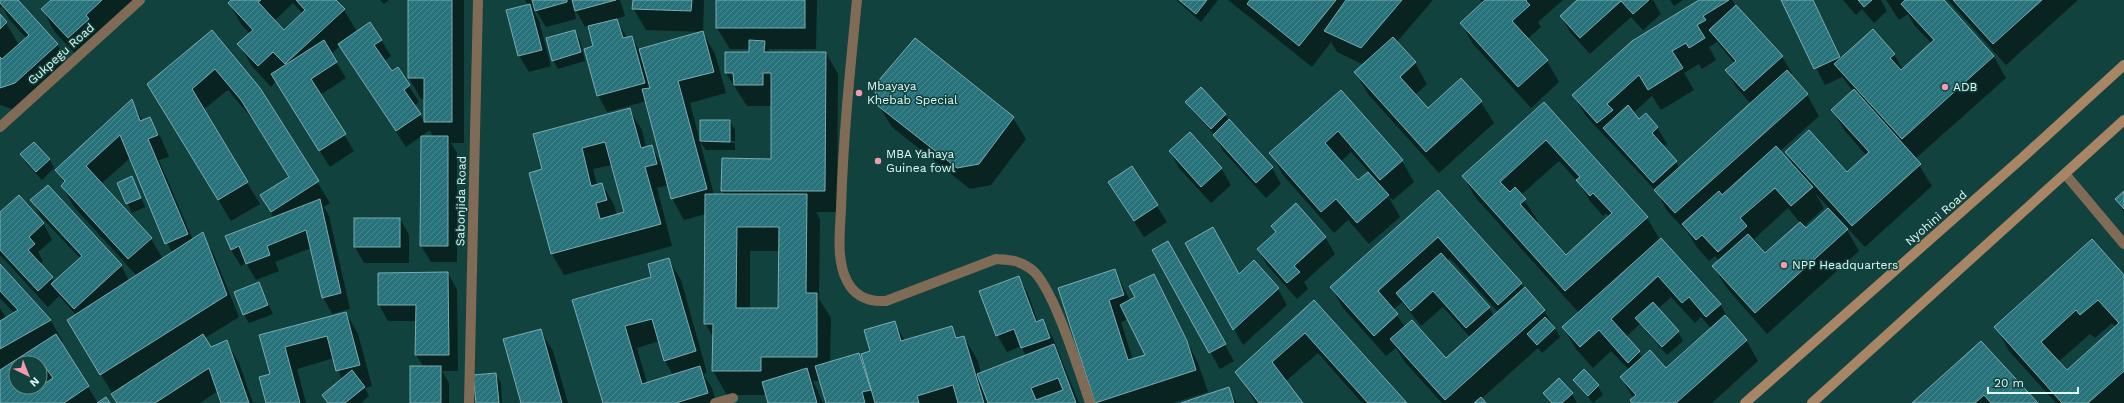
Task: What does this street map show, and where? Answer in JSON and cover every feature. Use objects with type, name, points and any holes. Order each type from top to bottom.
[{"type":"main road","name":"Nyohini Road","points":[[1745,403],[2021,159],[2124,65]]},
{"type":"main road","points":[[1812,403],[2124,120]]},
{"type":"street","name":"Gukpegu Road","points":[[0,126],[140,0]]},
{"type":"street","name":"Sabonjida Road","points":[[469,403],[478,0]]},
{"type":"street","points":[[857,0],[842,163],[840,247],[846,281],[857,295],[873,302],[886,301],[996,259],[1016,260],[1032,270],[1046,287],[1090,403]]},
{"type":"street","points":[[2066,174],[2124,244]]},
{"type":"street","points":[[715,403],[733,398]]},
{"type":"building","points":[[0,0],[18,0],[58,44],[15,83],[0,88],[0,57],[2,59],[29,35],[0,3]]},
{"type":"building","points":[[51,0],[102,0],[86,15],[89,19],[68,38],[41,9]]},
{"type":"building","points":[[231,0],[261,0],[258,2],[284,30],[305,10],[296,0],[336,0],[345,9],[285,64],[273,52],[258,66],[237,44],[253,30],[228,3]]},
{"type":"building","points":[[408,0],[452,0],[452,122],[424,122],[424,78],[408,78]]},
{"type":"building","points":[[532,0],[567,0],[567,2],[535,11]]},
{"type":"building","points":[[572,0],[616,0],[575,11]]},
{"type":"building","points":[[633,0],[692,0],[691,11],[632,9]]},
{"type":"building","points":[[716,0],[805,0],[805,28],[716,28]]},
{"type":"building","points":[[1179,0],[1207,0],[1196,14]]},
{"type":"building","points":[[1250,0],[1336,0],[1299,46],[1247,4]]},
{"type":"building","points":[[1346,0],[1402,0],[1361,48],[1324,31]]},
{"type":"building","points":[[1485,0],[1527,0],[1526,1],[1530,5],[1512,21],[1548,60],[1518,87],[1460,23]]},
{"type":"building","points":[[1577,0],[1649,0],[1633,14],[1621,1],[1580,38],[1560,16]]},
{"type":"building","points":[[1699,0],[1729,0],[1703,16],[1706,20],[1697,25],[1705,38],[1689,48],[1686,43],[1672,51],[1683,68],[1648,90],[1639,75],[1607,104],[1613,110],[1597,123],[1572,95],[1632,41]]},
{"type":"building","points":[[1781,0],[1813,0],[1840,57],[1814,69]]},
{"type":"building","points":[[1858,0],[1872,0],[1864,7]]},
{"type":"building","points":[[1905,0],[1944,0],[1994,56],[1902,139],[1834,64],[1873,29],[1895,54],[1890,58],[1901,70],[1934,40],[1901,4]]},
{"type":"building","points":[[1953,0],[2042,0],[1993,44]]},
{"type":"building","points":[[530,4],[542,50],[518,56],[506,10]]},
{"type":"building","points":[[1736,5],[1783,56],[1744,91],[1725,70],[1736,61],[1709,30]]},
{"type":"building","points":[[0,14],[7,22],[0,29]]},
{"type":"building","points":[[617,19],[623,38],[632,36],[645,83],[597,96],[584,49],[593,46],[588,26]]},
{"type":"building","points":[[370,22],[382,40],[374,45],[392,71],[398,67],[410,85],[404,90],[421,114],[396,131],[338,44]]},
{"type":"building","points":[[212,30],[260,88],[319,181],[271,212],[260,195],[289,177],[241,100],[215,69],[192,89],[248,182],[218,200],[147,84]]},
{"type":"building","points":[[575,30],[581,52],[552,61],[546,38]]},
{"type":"building","points":[[703,31],[714,72],[678,81],[707,189],[671,199],[642,89],[650,88],[639,49]]},
{"type":"building","points":[[1393,37],[1416,62],[1400,77],[1428,108],[1461,78],[1482,101],[1426,152],[1354,72]]},
{"type":"building","points":[[915,38],[1014,117],[979,164],[957,168],[878,106],[874,86]]},
{"type":"building","points":[[324,40],[337,62],[311,79],[346,134],[319,151],[271,74]]},
{"type":"building","points":[[749,40],[765,41],[764,52],[826,52],[825,191],[721,191],[722,158],[771,159],[771,73],[763,73],[763,85],[734,85],[733,73],[725,73],[725,52],[749,52]]},
{"type":"building","points":[[1787,70],[1808,94],[1675,213],[1654,190]]},
{"type":"building","points":[[1201,87],[1226,114],[1211,129],[1185,102]]},
{"type":"building","points":[[1854,89],[1921,164],[1852,226],[1785,152],[1809,130],[1847,172],[1869,152],[1831,110]]},
{"type":"building","points":[[1341,90],[1403,160],[1380,180],[1338,131],[1325,143],[1358,180],[1368,172],[1389,195],[1357,223],[1336,199],[1321,212],[1269,153]]},
{"type":"building","points":[[132,99],[140,121],[150,117],[158,135],[148,139],[188,234],[165,244],[120,135],[86,166],[152,238],[128,259],[61,186],[65,181],[55,170]]},
{"type":"building","points":[[1544,102],[1648,217],[1565,291],[1462,176]],"holes":[[[1546,140],[1580,177],[1576,180],[1590,196],[1593,193],[1612,213],[1566,255],[1520,204],[1526,199],[1515,187],[1510,192],[1500,182]]]},
{"type":"building","points":[[1628,105],[1639,119],[1646,113],[1658,127],[1652,133],[1677,161],[1653,183],[1603,128]]},
{"type":"building","points":[[630,108],[641,148],[652,145],[657,164],[645,167],[661,224],[551,254],[529,173],[542,169],[533,134]],"holes":[[[605,142],[624,212],[600,219],[596,203],[607,200],[602,183],[591,186],[582,148]]]},
{"type":"building","points":[[1229,119],[1273,167],[1256,183],[1213,135]]},
{"type":"building","points":[[700,120],[730,120],[730,142],[700,141]]},
{"type":"building","points":[[1190,132],[1222,168],[1201,187],[1169,151]]},
{"type":"building","points":[[421,136],[448,136],[448,246],[420,246]]},
{"type":"building","points":[[34,142],[50,159],[36,172],[20,154]]},
{"type":"building","points":[[1776,146],[1813,187],[1791,206],[1775,188],[1740,218],[1747,226],[1718,252],[1702,235],[1696,240],[1682,224],[1719,191],[1722,195]]},
{"type":"building","points":[[1132,166],[1158,205],[1134,221],[1108,182]]},
{"type":"building","points":[[132,176],[141,198],[126,204],[117,183]]},
{"type":"building","points":[[48,185],[122,265],[74,309],[51,284],[82,256],[30,200]]},
{"type":"building","points":[[1438,190],[1522,283],[1498,305],[1438,237],[1378,291],[1398,314],[1374,336],[1330,287]]},
{"type":"building","points":[[2124,191],[2124,209],[2115,199]]},
{"type":"building","points":[[705,194],[807,194],[806,293],[817,293],[817,357],[761,357],[761,371],[712,371],[713,324],[704,324]],"holes":[[[737,227],[779,227],[778,308],[736,308]]]},
{"type":"building","points":[[19,195],[44,223],[29,237],[35,244],[28,250],[53,277],[38,291],[0,250],[0,212]]},
{"type":"building","points":[[320,199],[341,293],[322,298],[306,230],[267,246],[270,255],[246,264],[239,246],[231,250],[225,236]]},
{"type":"building","points":[[1296,203],[1326,237],[1294,266],[1300,272],[1287,283],[1257,249],[1276,232],[1271,226]]},
{"type":"building","points":[[1828,208],[1848,229],[1755,313],[1712,266],[1748,234],[1765,253],[1800,222],[1806,228]]},
{"type":"building","points":[[354,218],[400,218],[400,247],[354,247]]},
{"type":"building","points":[[1213,227],[1239,274],[1254,260],[1279,288],[1233,330],[1185,243]]},
{"type":"building","points":[[203,232],[227,295],[100,375],[67,320]]},
{"type":"building","points":[[1661,238],[1721,304],[1706,317],[1689,297],[1682,303],[1658,276],[1611,319],[1640,351],[1628,363],[1599,330],[1580,347],[1562,327]]},
{"type":"building","points":[[2092,239],[2124,275],[2124,371],[2088,403],[2062,403],[1994,327]],"holes":[[[2098,300],[2119,323],[2067,370],[2041,342],[2076,310],[2080,315]]]},
{"type":"building","points":[[1168,241],[1226,344],[1209,353],[1152,250]]},
{"type":"building","points":[[1441,253],[1490,307],[1466,328],[1433,291],[1411,311],[1396,293]]},
{"type":"building","points":[[669,258],[696,351],[664,361],[652,319],[625,326],[642,384],[700,366],[708,393],[676,403],[603,403],[572,300],[651,277],[648,264]]},
{"type":"building","points":[[0,264],[51,320],[0,349],[0,321],[18,310],[0,291]]},
{"type":"building","points":[[1115,269],[1124,295],[1109,300],[1128,360],[1145,355],[1120,305],[1135,297],[1129,286],[1154,274],[1187,341],[1196,370],[1095,403],[1058,288]]},
{"type":"building","points":[[448,272],[449,355],[415,355],[416,305],[378,305],[378,273]]},
{"type":"building","points":[[1019,276],[1036,322],[1043,319],[1050,338],[1021,348],[1014,329],[996,336],[979,291]]},
{"type":"building","points":[[259,282],[268,305],[243,315],[234,292]]},
{"type":"building","points":[[1525,287],[1545,310],[1445,400],[1390,339],[1412,320],[1446,358]]},
{"type":"building","points":[[1314,300],[1407,403],[1368,403],[1305,333],[1272,362],[1303,403],[1259,403],[1235,372]]},
{"type":"building","points":[[1653,302],[1679,331],[1662,347],[1635,318]]},
{"type":"building","points":[[346,312],[360,365],[336,371],[327,336],[285,347],[300,403],[266,403],[259,377],[270,374],[259,335]]},
{"type":"building","points":[[1725,315],[1747,340],[1676,403],[1632,403],[1630,400],[1636,395],[1620,377],[1650,350],[1666,368]]},
{"type":"building","points":[[1545,317],[1555,328],[1537,345],[1527,334]]},
{"type":"building","points":[[895,321],[901,341],[952,326],[956,338],[964,336],[984,403],[958,403],[953,385],[917,396],[919,403],[875,403],[861,354],[870,351],[864,330]]},
{"type":"building","points":[[541,329],[562,403],[521,403],[503,339]]},
{"type":"building","points":[[56,334],[89,386],[64,403],[0,403],[0,370],[8,365],[8,395],[48,395],[48,381],[53,378],[48,371],[48,355],[23,355]]},
{"type":"building","points":[[203,334],[211,347],[227,340],[249,403],[221,403],[209,368],[155,403],[117,403],[111,394]]},
{"type":"building","points":[[1981,341],[2038,403],[1991,403],[1984,395],[1975,403],[1912,403]]},
{"type":"building","points":[[1054,344],[1076,403],[988,403],[977,374]],"holes":[[[1058,378],[1063,390],[1036,400],[1031,388]]]},
{"type":"building","points":[[859,353],[871,390],[862,392],[865,403],[826,403],[815,366]]},
{"type":"building","points":[[410,366],[441,366],[441,403],[410,403]]},
{"type":"building","points":[[807,368],[817,403],[768,403],[762,382]]},
{"type":"building","points":[[1584,369],[1599,385],[1588,396],[1573,380]]},
{"type":"building","points":[[352,370],[365,387],[345,403],[328,403],[322,395]]},
{"type":"building","points":[[496,373],[499,403],[476,403],[473,375]]},
{"type":"building","points":[[1559,378],[1573,393],[1562,403],[1552,403],[1543,393]]},
{"type":"building","points":[[1229,387],[1234,403],[1181,403]]},
{"type":"building","points":[[106,397],[110,403],[97,403]]},
{"type":"building","points":[[1481,397],[1486,403],[1474,403]]},
{"type":"place","name":"ADB","points":[[1945,87]]},
{"type":"place","name":"Mbayaya Khebab Special","points":[[859,93]]},
{"type":"place","name":"MBA Yahaya Guinea fowl","points":[[878,161]]},
{"type":"place","name":"NPP Headquarters","points":[[1784,265]]}]
